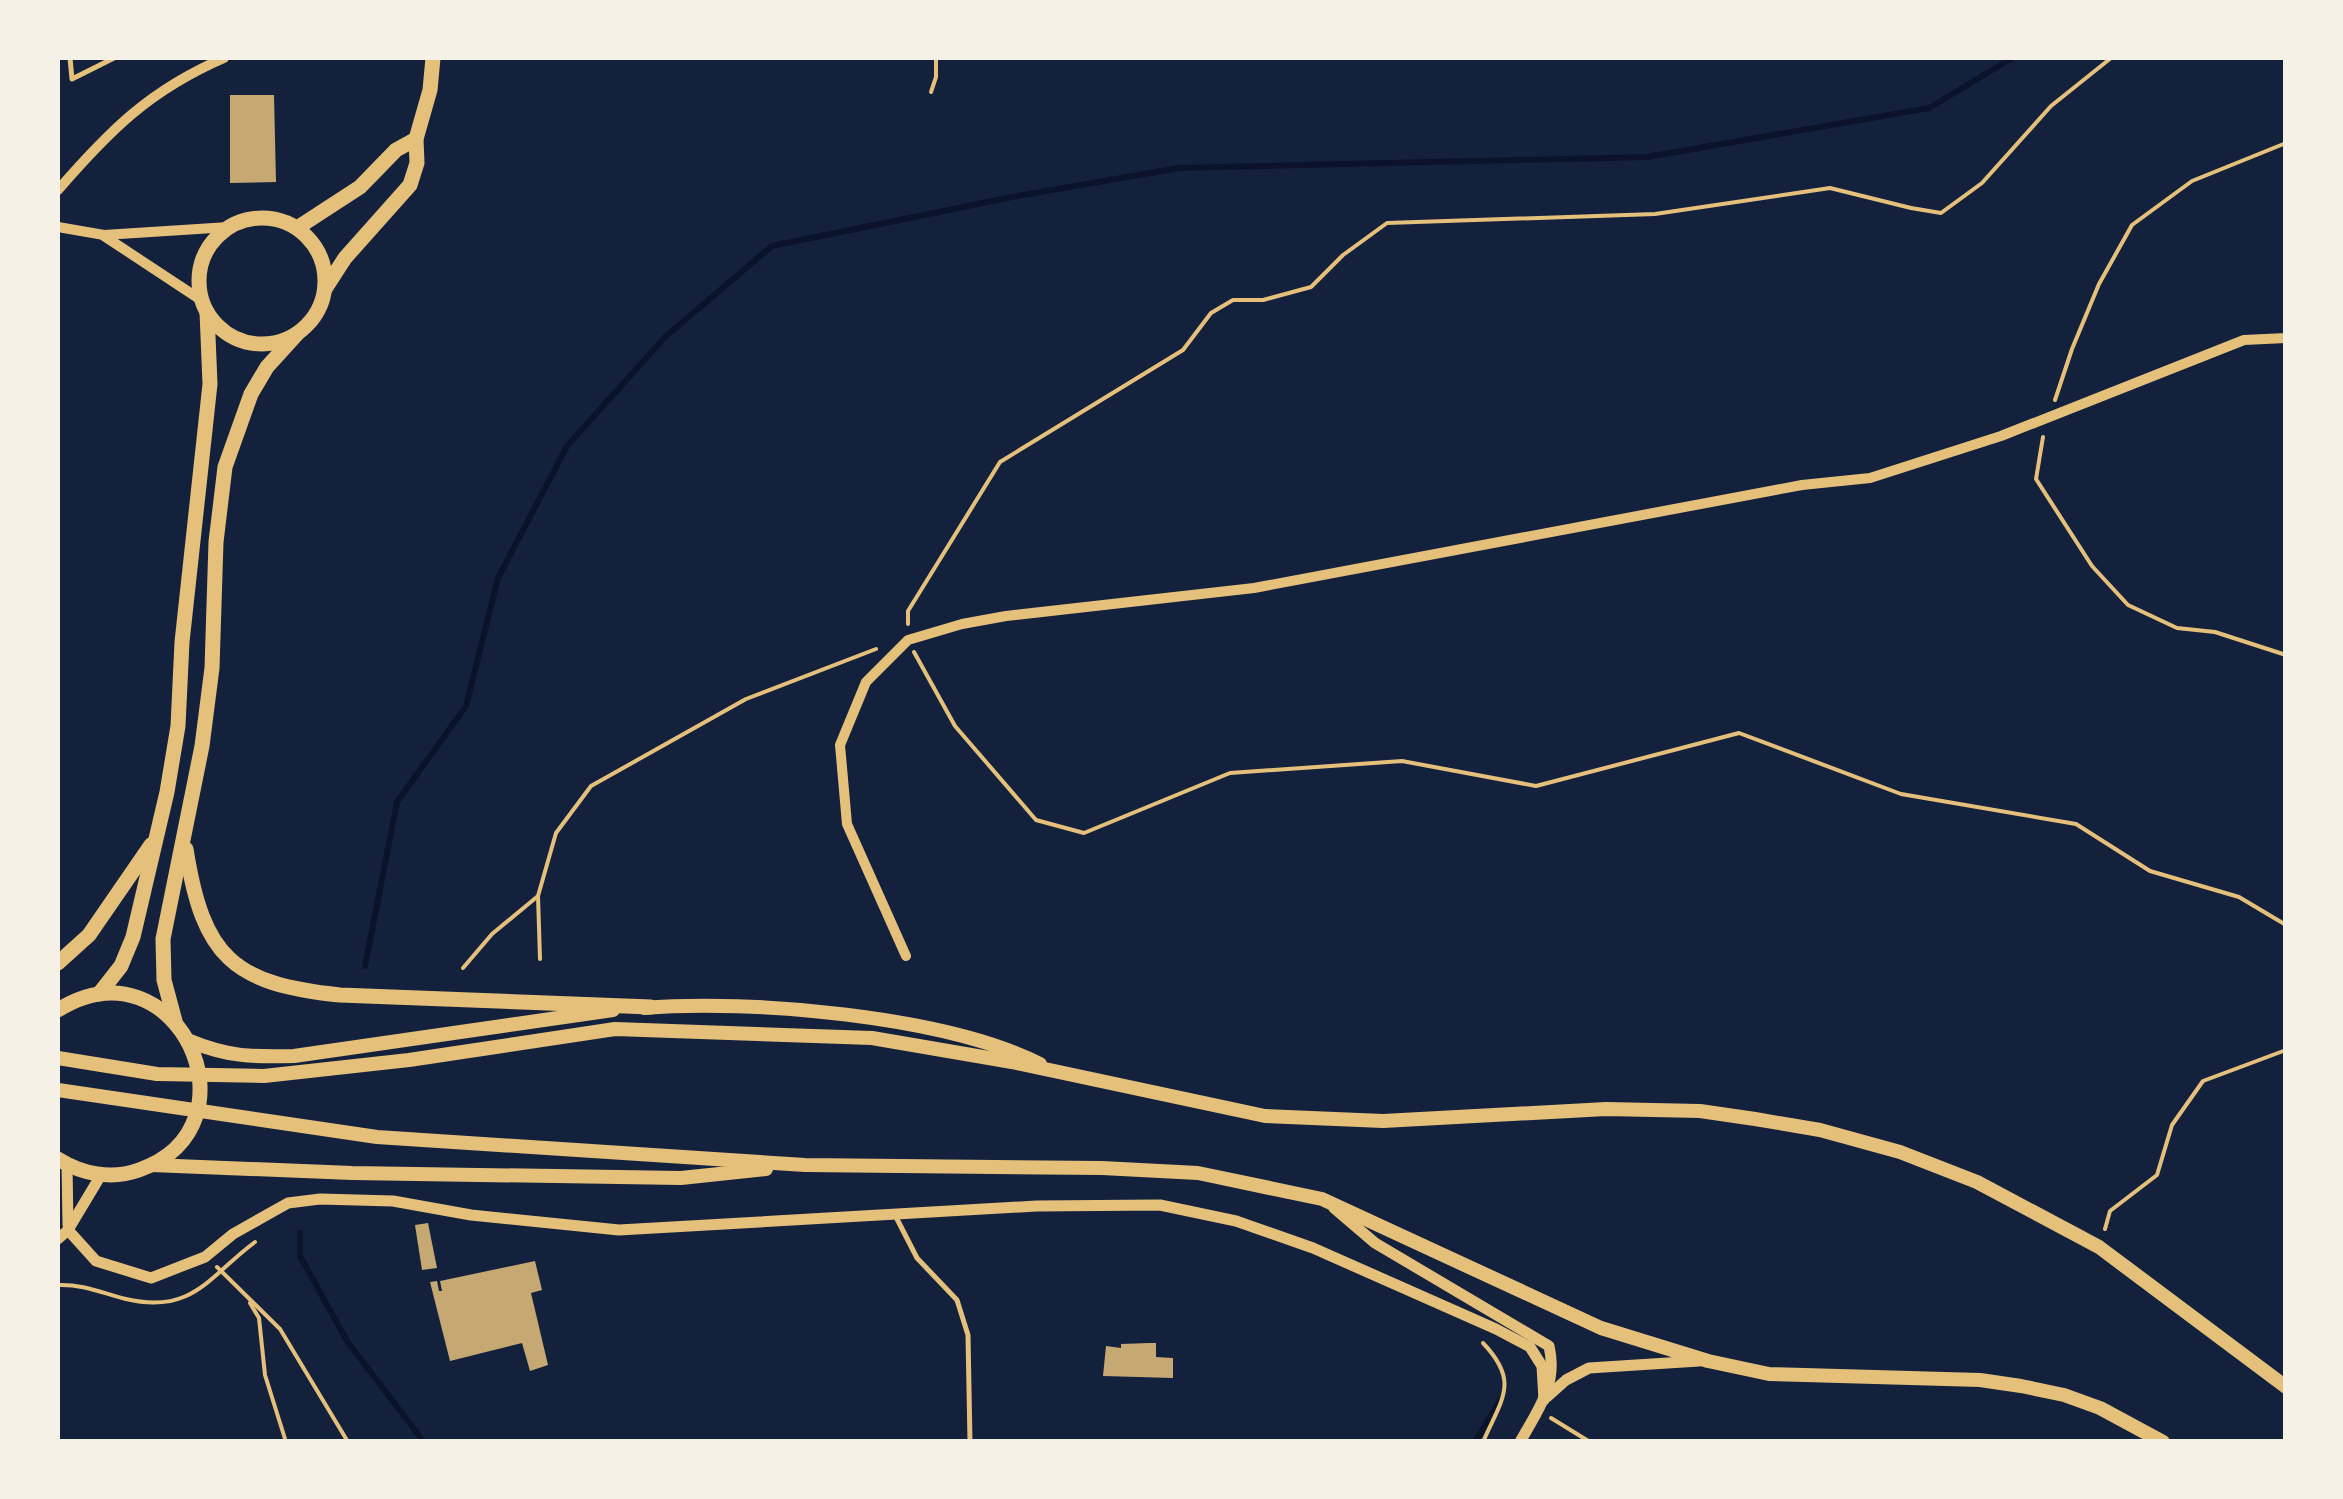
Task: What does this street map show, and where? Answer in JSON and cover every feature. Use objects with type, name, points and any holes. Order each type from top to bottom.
[{"type":"main road","points":[[174,1021],[164,980],[163,939],[202,746],[212,668],[215,557],[224,467],[266,367],[319,310],[325,289],[344,258],[410,186],[433,58]]},
{"type":"main road","points":[[298,228],[360,187],[396,150],[416,139]]},
{"type":"main road","points":[[99,994],[121,966],[133,937],[178,726],[186,606],[210,384],[201,264],[211,243],[229,227],[263,217],[298,228],[320,254],[325,289]]},
{"type":"main road","points":[[204,306],[222,330],[253,344],[276,343],[297,334]]},
{"type":"main road","points":[[58,962],[89,935],[156,838]]},
{"type":"main road","points":[[184,840],[200,911],[214,942],[236,967],[292,989],[340,995],[840,1014],[934,1030],[1019,1053],[1060,1074]]},
{"type":"main road","points":[[58,1010],[99,994],[140,998],[174,1021],[190,1041],[200,1075],[197,1110],[180,1142],[152,1165],[136,1172],[101,1175],[62,1162]]},
{"type":"main road","points":[[190,1041],[218,1053],[245,1058],[294,1056],[651,1007]]},
{"type":"main road","points":[[58,1058],[157,1074],[264,1076],[615,1030],[872,1038],[1241,1113],[1319,1121],[1606,1109],[1700,1111],[1820,1130],[1900,1152],[1977,1182],[2098,1248],[2286,1387]]},
{"type":"main road","points":[[58,1090],[377,1137],[805,1165],[1179,1172],[1322,1198],[1601,1328],[1708,1361],[1769,1374],[1980,1380],[2021,1386],[2100,1408],[2163,1442]]},
{"type":"main road","points":[[152,1165],[352,1173],[681,1178],[805,1165]]},
{"type":"street","points":[[58,190],[124,119],[198,63],[224,58]]},
{"type":"street","points":[[58,227],[104,236],[229,227]]},
{"type":"street","points":[[104,236],[204,306]]},
{"type":"street","points":[[906,956],[847,824],[840,746],[866,682],[908,640],[1006,616],[1254,588],[1802,485],[1870,478],[2001,436],[2244,340],[2286,338]]},
{"type":"street","points":[[62,1162],[63,1234],[96,1262],[151,1278],[205,1257],[233,1234],[288,1203],[320,1200],[393,1201],[471,1215],[604,1230],[1126,1204],[1175,1207],[1236,1220],[1313,1248],[1530,1347],[1542,1366],[1541,1405]]},
{"type":"street","points":[[63,1234],[101,1175]]},
{"type":"street","points":[[1322,1198],[1374,1243],[1549,1346],[1554,1368],[1541,1405],[1520,1442]]},
{"type":"street","points":[[1541,1405],[1566,1380],[1589,1368],[1708,1361]]},
{"type":"lane","points":[[70,58],[72,79],[114,58]]},
{"type":"lane","points":[[895,1214],[917,1258],[957,1300],[968,1335],[970,1442]]},
{"type":"path","points":[[931,92],[936,58]]},
{"type":"path","points":[[2112,58],[2051,106],[1982,183],[1942,213],[1830,188],[1655,214],[1387,222],[1343,255],[1310,287],[1264,300],[1233,300],[1212,313],[1183,350],[1000,462],[908,611],[908,640],[955,726],[1036,820],[1084,833],[1230,774],[1402,761],[1536,786],[1739,732],[1901,794],[2076,824],[2150,871],[2240,897],[2286,925]]},
{"type":"path","points":[[2286,143],[2192,180],[2132,225],[2092,300],[2072,348],[2041,441],[2036,479],[2092,566],[2128,605],[2176,628],[2215,632],[2286,654]]},
{"type":"path","points":[[540,958],[538,896],[556,833],[590,786],[746,699],[864,652],[908,640]]},
{"type":"path","points":[[463,968],[492,934],[538,896]]},
{"type":"path","points":[[2098,1248],[2110,1211],[2157,1175],[2172,1124],[2203,1081],[2286,1050]]},
{"type":"path","points":[[58,1285],[80,1284],[129,1300],[163,1302],[196,1292],[264,1236]]},
{"type":"path","points":[[286,1442],[265,1375],[258,1318],[247,1298],[227,1276],[280,1328],[348,1442]]},
{"type":"path","points":[[1482,1342],[1498,1358],[1506,1379],[1483,1442]]},
{"type":"path","points":[[1541,1405],[1590,1442]]},
{"type":"building","points":[[230,95],[274,95],[276,182],[230,183]]},
{"type":"building","points":[[428,1223],[437,1268],[422,1270],[415,1225]]},
{"type":"building","points":[[535,1261],[542,1290],[531,1293],[548,1365],[530,1371],[522,1343],[450,1361],[430,1282],[437,1281],[442,1291],[440,1281]]},
{"type":"building","points":[[1156,1343],[1156,1357],[1173,1358],[1173,1378],[1103,1376],[1106,1346]]},
{"type":"waterway","points":[[365,966],[397,802],[466,706],[498,578],[567,446],[666,336],[772,246],[1179,168],[1647,157],[1929,108],[2012,58]]},
{"type":"waterway","points":[[300,1233],[300,1256],[347,1341],[424,1442]]},
{"type":"waterway","points":[[1475,1442],[1500,1400]]}]
